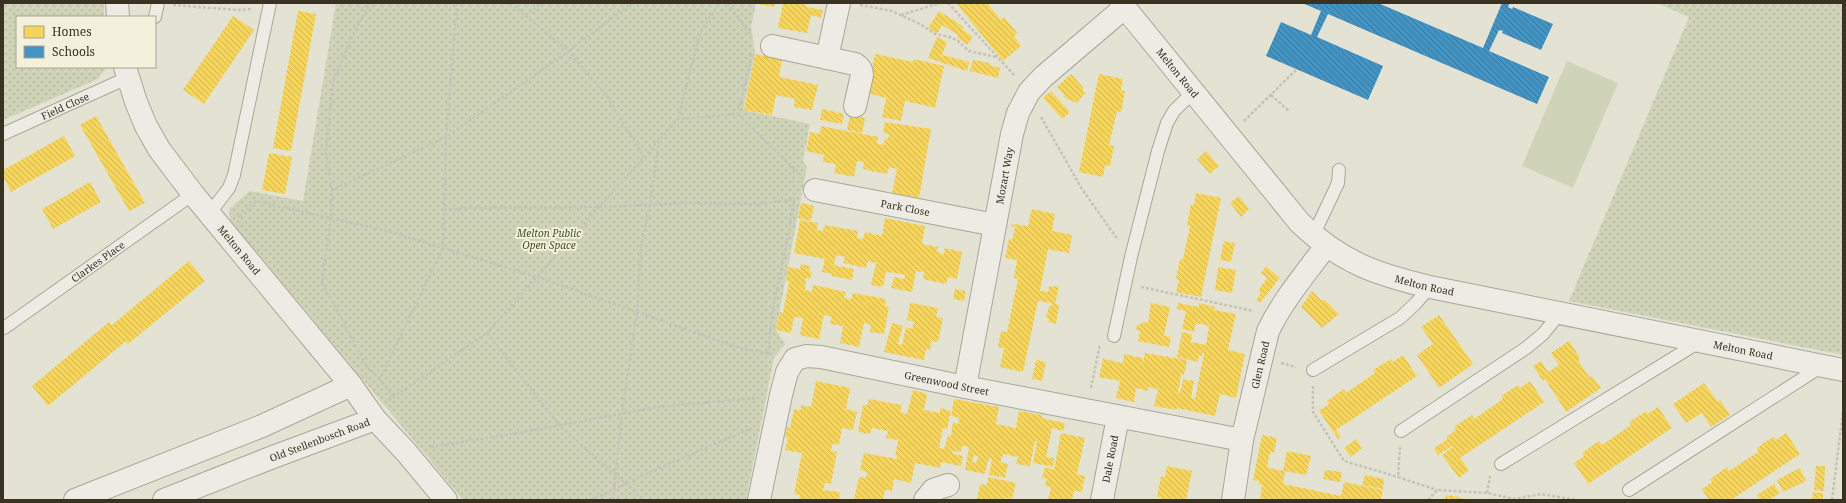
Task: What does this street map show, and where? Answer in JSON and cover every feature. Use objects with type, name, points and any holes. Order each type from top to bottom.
[{"type":"street","points":[[117,3],[118,16]]},
{"type":"street","points":[[827,58],[849,4]]},
{"type":"street","name":"Mozart Way","points":[[964,387],[1012,134],[1018,113],[1029,92],[1043,77],[1122,5]]},
{"type":"street","name":"Melton Road","points":[[1122,5],[1300,223],[1320,241],[1343,257],[1379,274],[1430,286],[1833,368]]},
{"type":"street","points":[[764,44],[859,66],[862,71],[855,106]]},
{"type":"street","name":"Melton Road","points":[[126,73],[146,126],[159,149],[193,194],[351,385],[376,420]]},
{"type":"street","name":"Park Close","points":[[815,190],[995,225]]},
{"type":"street","name":"Glen Road","points":[[1233,500],[1242,440],[1268,331],[1320,241]]},
{"type":"street","name":"Greenwood Street","points":[[794,359],[807,356],[821,356],[964,387],[1242,440]]},
{"type":"street","points":[[759,500],[781,394],[787,372],[794,359]]},
{"type":"street","points":[[75,500],[262,426],[351,385]]},
{"type":"street","name":"Dale Road","points":[[1102,500],[1118,417]]},
{"type":"street","name":"Old Stellenbosch Road","points":[[164,500],[273,457],[376,420],[406,452],[446,500]]},
{"type":"street","points":[[925,500],[933,490],[948,485]]},
{"type":"lane","points":[[156,16],[162,4]]},
{"type":"lane","points":[[210,214],[229,188],[234,175],[269,6]]},
{"type":"lane","name":"Field Close","points":[[3,134],[126,73]]},
{"type":"lane","points":[[1114,336],[1131,257],[1158,151],[1167,123],[1174,111],[1193,92]]},
{"type":"lane","points":[[1320,241],[1338,183],[1339,170]]},
{"type":"lane","name":"Clarkes Place","points":[[4,328],[193,194]]},
{"type":"lane","points":[[1313,370],[1400,318],[1415,304],[1430,286]]},
{"type":"lane","points":[[1401,431],[1526,348],[1543,334],[1560,313]]},
{"type":"lane","points":[[1501,464],[1702,341]]},
{"type":"lane","points":[[1629,490],[1833,368]]},
{"type":"path","points":[[370,3],[354,32],[333,82],[326,152],[332,190],[331,217],[322,282],[368,368],[380,379],[393,397]]},
{"type":"path","points":[[380,379],[443,248],[446,137],[457,3]]},
{"type":"path","points":[[510,3],[569,51],[608,98],[644,157]]},
{"type":"path","points":[[526,17],[541,3]]},
{"type":"path","points":[[332,190],[446,137],[569,51],[632,3]]},
{"type":"path","points":[[376,420],[393,397],[487,333],[678,119],[700,33],[719,3]]},
{"type":"path","points":[[728,3],[764,44],[738,114]]},
{"type":"path","points":[[901,15],[940,3]]},
{"type":"path","points":[[948,3],[1029,92],[1051,136],[1082,189],[1131,257]]},
{"type":"path","points":[[162,4],[238,10],[269,6]]},
{"type":"path","points":[[849,4],[892,11],[920,24],[935,34],[950,37],[958,41],[969,51],[997,57]]},
{"type":"path","points":[[1228,134],[1247,119],[1296,70]]},
{"type":"path","points":[[1271,95],[1289,111]]},
{"type":"path","points":[[444,210],[467,208],[759,204],[794,200],[815,190],[793,165],[738,114],[678,119]]},
{"type":"path","points":[[613,500],[622,414],[637,312],[641,246],[650,205],[659,141]]},
{"type":"path","points":[[793,165],[793,186]]},
{"type":"path","points":[[768,354],[772,313],[788,236],[794,200],[793,193]]},
{"type":"path","points":[[224,231],[256,201],[331,217],[391,232],[537,277],[740,348],[794,359]]},
{"type":"path","points":[[1125,284],[1276,316]]},
{"type":"path","points":[[487,333],[560,426],[644,500]]},
{"type":"path","points":[[1086,411],[1100,341],[1114,336]]},
{"type":"path","points":[[1264,348],[1275,362],[1313,370],[1313,412],[1344,461],[1437,490],[1486,493],[1506,499],[1515,499],[1542,494],[1576,500]]},
{"type":"path","points":[[406,452],[560,426],[657,407],[781,394]]},
{"type":"path","points":[[1832,500],[1843,411]]},
{"type":"path","points":[[591,500],[776,418]]},
{"type":"path","points":[[1398,477],[1401,431]]},
{"type":"path","points":[[1428,500],[1437,490]]},
{"type":"green space","points":[[3,3],[104,3],[104,16],[16,16],[16,68],[106,68],[98,79],[3,120]]},
{"type":"green space","name":"Melton Public Open Space","points":[[336,3],[756,3],[751,27],[755,53],[743,110],[810,124],[803,161],[807,167],[776,330],[785,344],[774,358],[746,500],[463,500],[230,220],[229,209],[250,191],[303,201]]},
{"type":"green space","points":[[1657,3],[1843,3],[1843,355],[1569,301],[1689,17]]},
{"type":"green space","points":[[1567,61],[1618,83],[1573,188],[1522,166]]},
{"type":"building: Homes","points":[[758,3],[775,3],[774,7]]},
{"type":"building: Homes","points":[[783,3],[807,3],[806,7],[823,10],[821,18],[811,15],[807,33],[778,28]]},
{"type":"building: Homes","points":[[956,3],[987,3],[1001,20],[1004,17],[1017,33],[1014,36],[1021,46],[1003,61]]},
{"type":"building: Homes","points":[[298,11],[316,14],[291,151],[273,148]]},
{"type":"building: Homes","points":[[939,11],[964,27],[962,29],[973,37],[967,45],[957,37],[958,35],[942,25],[937,34],[928,28]]},
{"type":"building: Homes","points":[[233,16],[254,30],[204,104],[183,90]]},
{"type":"building: Homes","points":[[937,37],[947,42],[942,55],[969,62],[967,71],[928,58]]},
{"type":"building: Homes","points":[[755,54],[782,59],[779,77],[818,85],[812,110],[794,107],[795,99],[776,95],[772,115],[744,110]]},
{"type":"building: Homes","points":[[875,54],[913,62],[914,59],[944,66],[935,108],[905,101],[901,121],[882,117],[886,98],[867,93]]},
{"type":"building: Homes","points":[[973,60],[990,63],[989,65],[1000,68],[998,78],[970,71]]},
{"type":"building: Homes","points":[[1071,74],[1083,87],[1083,91],[1085,93],[1077,103],[1066,99],[1057,87]]},
{"type":"building: Homes","points":[[1099,74],[1123,79],[1121,90],[1125,91],[1121,112],[1117,111],[1109,145],[1114,146],[1110,166],[1105,165],[1103,177],[1079,172]]},
{"type":"building: Homes","points":[[1051,91],[1070,112],[1062,119],[1043,98]]},
{"type":"building: Homes","points":[[822,109],[844,114],[842,124],[820,120]]},
{"type":"building: Homes","points":[[850,115],[865,118],[862,133],[847,130]]},
{"type":"building: Homes","points":[[96,116],[145,203],[129,211],[80,125]]},
{"type":"building: Homes","points":[[885,122],[931,129],[919,198],[892,193],[897,169],[889,167],[887,174],[876,172],[863,169],[864,162],[857,161],[854,177],[834,173],[836,164],[823,162],[824,155],[806,151],[810,132],[820,134],[821,126],[878,137],[877,144],[884,145],[885,138],[888,139],[889,134],[883,133]]},
{"type":"building: Homes","points":[[64,136],[75,156],[11,192],[3,176],[3,170]]},
{"type":"building: Homes","points":[[1206,151],[1219,166],[1210,174],[1197,159]]},
{"type":"building: Homes","points":[[269,153],[292,157],[285,194],[262,190]]},
{"type":"building: Homes","points":[[90,182],[101,202],[53,229],[42,209]]},
{"type":"building: Homes","points":[[1196,193],[1221,198],[1201,297],[1176,292],[1179,280],[1176,279],[1180,259],[1183,259],[1190,226],[1187,225],[1191,204],[1194,205]]},
{"type":"building: Homes","points":[[1239,196],[1249,209],[1241,217],[1230,203]]},
{"type":"building: Homes","points":[[801,203],[814,206],[811,221],[798,218]]},
{"type":"building: Homes","points":[[1032,209],[1055,214],[1052,231],[1072,235],[1069,253],[1048,249],[1040,291],[1048,292],[1049,286],[1059,287],[1055,304],[1059,305],[1056,324],[1048,322],[1049,318],[1046,318],[1049,306],[1051,306],[1052,303],[1038,301],[1023,372],[1000,367],[1004,348],[998,347],[1001,331],[1007,332],[1018,279],[1014,278],[1017,260],[1005,258],[1009,239],[1012,240],[1015,227],[1011,226],[1012,224],[1028,226]]},
{"type":"building: Homes","points":[[885,218],[925,226],[922,244],[938,247],[937,252],[944,254],[945,248],[962,252],[957,279],[948,277],[946,284],[923,279],[924,272],[916,271],[912,292],[891,288],[894,277],[904,279],[905,275],[894,273],[886,272],[883,287],[871,285],[876,263],[868,261],[866,268],[843,263],[845,257],[836,255],[834,265],[854,269],[852,280],[832,276],[832,274],[822,272],[825,259],[794,253],[800,220],[818,223],[817,230],[820,231],[823,231],[825,225],[858,231],[857,238],[863,239],[865,232],[882,236]]},
{"type":"building: Homes","points":[[1224,241],[1235,243],[1231,262],[1220,260]]},
{"type":"building: Homes","points":[[189,261],[205,281],[128,344],[126,341],[48,406],[32,386],[109,322],[112,325]]},
{"type":"building: Homes","points":[[801,264],[810,266],[809,271],[812,272],[810,279],[806,278],[805,290],[812,292],[813,285],[846,292],[844,298],[851,300],[853,293],[886,299],[885,306],[889,307],[884,334],[870,332],[871,325],[864,323],[859,347],[840,343],[843,326],[830,324],[832,317],[824,315],[819,339],[800,335],[803,318],[794,317],[791,333],[776,330],[780,312],[783,313],[789,282],[786,281],[788,267],[800,269]]},
{"type":"building: Homes","points":[[1266,266],[1280,278],[1260,303],[1256,300],[1261,293],[1258,291],[1267,278],[1261,273]]},
{"type":"building: Homes","points":[[1218,267],[1236,270],[1232,293],[1215,290]]},
{"type":"building: Homes","points":[[955,289],[966,291],[964,301],[953,299]]},
{"type":"building: Homes","points":[[1312,291],[1322,301],[1324,299],[1339,314],[1322,328],[1301,307]]},
{"type":"building: Homes","points":[[910,303],[938,308],[936,317],[943,318],[938,342],[931,341],[930,350],[926,349],[924,360],[884,352],[892,323],[903,326],[898,344],[902,345],[906,327],[912,329],[914,322],[907,320]]},
{"type":"building: Homes","points":[[1151,303],[1170,307],[1164,336],[1171,337],[1169,347],[1138,341],[1140,330],[1136,330],[1137,324],[1140,325],[1141,322],[1148,323]]},
{"type":"building: Homes","points":[[1178,303],[1199,307],[1199,303],[1215,307],[1214,310],[1236,314],[1228,350],[1245,354],[1236,398],[1220,394],[1215,416],[1177,408],[1176,410],[1154,406],[1158,389],[1148,387],[1148,391],[1136,388],[1134,402],[1116,398],[1120,381],[1099,377],[1103,359],[1123,363],[1124,354],[1143,358],[1142,367],[1145,353],[1187,360],[1184,375],[1181,375],[1178,393],[1180,393],[1183,379],[1194,381],[1191,398],[1195,399],[1204,353],[1202,353],[1202,356],[1199,355],[1198,362],[1177,357],[1182,332],[1192,334],[1191,342],[1206,345],[1209,326],[1196,323],[1194,332],[1182,329],[1186,311],[1177,309]]},
{"type":"building: Homes","points":[[1439,315],[1473,364],[1439,388],[1417,355],[1433,344],[1421,327]]},
{"type":"building: Homes","points":[[1569,341],[1580,358],[1578,360],[1589,377],[1592,376],[1601,388],[1566,412],[1545,379],[1543,381],[1533,366],[1541,361],[1548,372],[1559,365],[1551,353]]},
{"type":"building: Homes","points":[[1403,355],[1417,376],[1336,430],[1341,437],[1338,439],[1319,411],[1329,404],[1327,401],[1344,389],[1346,393],[1375,373],[1373,370],[1391,359],[1393,362]]},
{"type":"building: Homes","points":[[1036,360],[1046,362],[1042,381],[1032,379]]},
{"type":"building: Homes","points":[[816,381],[850,388],[846,409],[857,412],[853,430],[842,428],[839,445],[832,444],[831,451],[837,452],[831,484],[825,483],[823,490],[840,492],[839,500],[799,500],[800,495],[794,494],[802,453],[785,450],[788,438],[785,437],[787,427],[790,428],[794,409],[801,410],[801,405],[811,407]]},
{"type":"building: Homes","points":[[1530,381],[1544,402],[1460,458],[1469,470],[1459,478],[1442,455],[1453,447],[1452,446],[1438,455],[1434,448],[1448,439],[1446,437],[1456,430],[1454,427],[1472,415],[1474,419],[1503,399],[1501,396],[1518,385],[1520,388]]},
{"type":"building: Homes","points":[[1704,383],[1718,402],[1720,400],[1730,415],[1711,427],[1702,413],[1686,423],[1673,404]]},
{"type":"building: Homes","points":[[913,390],[927,394],[924,410],[940,413],[940,408],[951,411],[947,429],[943,428],[939,448],[944,449],[948,435],[951,436],[953,422],[958,424],[959,418],[951,416],[954,399],[999,407],[996,424],[1016,428],[1019,411],[1042,415],[1042,418],[1065,423],[1063,431],[1052,428],[1046,457],[1054,458],[1053,467],[1033,463],[1037,441],[1035,441],[1030,466],[1016,464],[1018,457],[1003,454],[1001,461],[999,462],[1008,464],[1005,478],[989,475],[992,459],[989,458],[985,474],[965,470],[969,447],[962,446],[961,452],[952,451],[952,453],[963,456],[961,466],[941,462],[940,468],[915,463],[911,483],[894,479],[892,491],[885,490],[883,500],[854,500],[859,477],[866,478],[867,474],[867,472],[860,470],[864,453],[897,459],[895,456],[898,440],[886,438],[888,431],[872,428],[870,434],[858,432],[863,405],[867,405],[869,399],[902,405],[900,412],[907,414]],"holes":[[[974,455],[978,456],[976,463],[972,462]]]},
{"type":"building: Homes","points":[[1658,407],[1672,428],[1588,484],[1574,463],[1584,456],[1582,453],[1599,441],[1602,445],[1631,425],[1629,422],[1646,411],[1648,414]]},
{"type":"building: Homes","points":[[1061,433],[1085,438],[1077,474],[1085,476],[1082,492],[1074,491],[1072,500],[1048,500],[1051,487],[1045,486],[1047,479],[1042,478],[1045,467],[1054,470]]},
{"type":"building: Homes","points":[[1786,433],[1800,454],[1731,500],[1709,500],[1702,489],[1712,482],[1710,479],[1727,467],[1729,471],[1758,452],[1757,448],[1765,442],[1774,437],[1776,440]]},
{"type":"building: Homes","points":[[1262,435],[1277,438],[1274,453],[1270,452],[1267,467],[1283,471],[1287,451],[1311,456],[1306,475],[1285,471],[1283,484],[1341,496],[1344,482],[1383,490],[1381,500],[1267,500],[1260,498],[1262,485],[1258,484],[1259,481],[1253,480]]},
{"type":"building: Homes","points":[[1356,439],[1362,448],[1351,457],[1344,448]]},
{"type":"building: Homes","points":[[1167,466],[1192,471],[1186,500],[1160,500],[1161,497],[1157,497],[1161,476],[1165,477]]},
{"type":"building: Homes","points":[[1816,466],[1825,466],[1824,491],[1814,490]]},
{"type":"building: Homes","points":[[1800,468],[1806,481],[1783,492],[1777,480]]},
{"type":"building: Homes","points":[[1325,470],[1342,472],[1340,482],[1323,479]]},
{"type":"building: Homes","points":[[1365,475],[1384,479],[1383,489],[1362,485]]},
{"type":"building: Homes","points":[[988,477],[1016,483],[1012,499],[977,500],[980,484],[987,485]]},
{"type":"building: Homes","points":[[1774,484],[1780,493],[1769,500],[1760,500],[1757,495]]},
{"type":"building: Homes","points":[[1813,492],[1823,493],[1823,500],[1812,500]]},
{"type":"building: Homes","points":[[1446,495],[1450,495],[1469,500],[1445,500]]},
{"type":"building: Schools","points":[[1302,3],[1378,3],[1483,48],[1502,3],[1510,3],[1508,7],[1512,9],[1513,7],[1553,24],[1541,50],[1502,33],[1503,31],[1499,30],[1489,51],[1549,77],[1537,104],[1328,14],[1317,37],[1383,66],[1368,100],[1266,56],[1281,22],[1311,35],[1321,11]]}]
